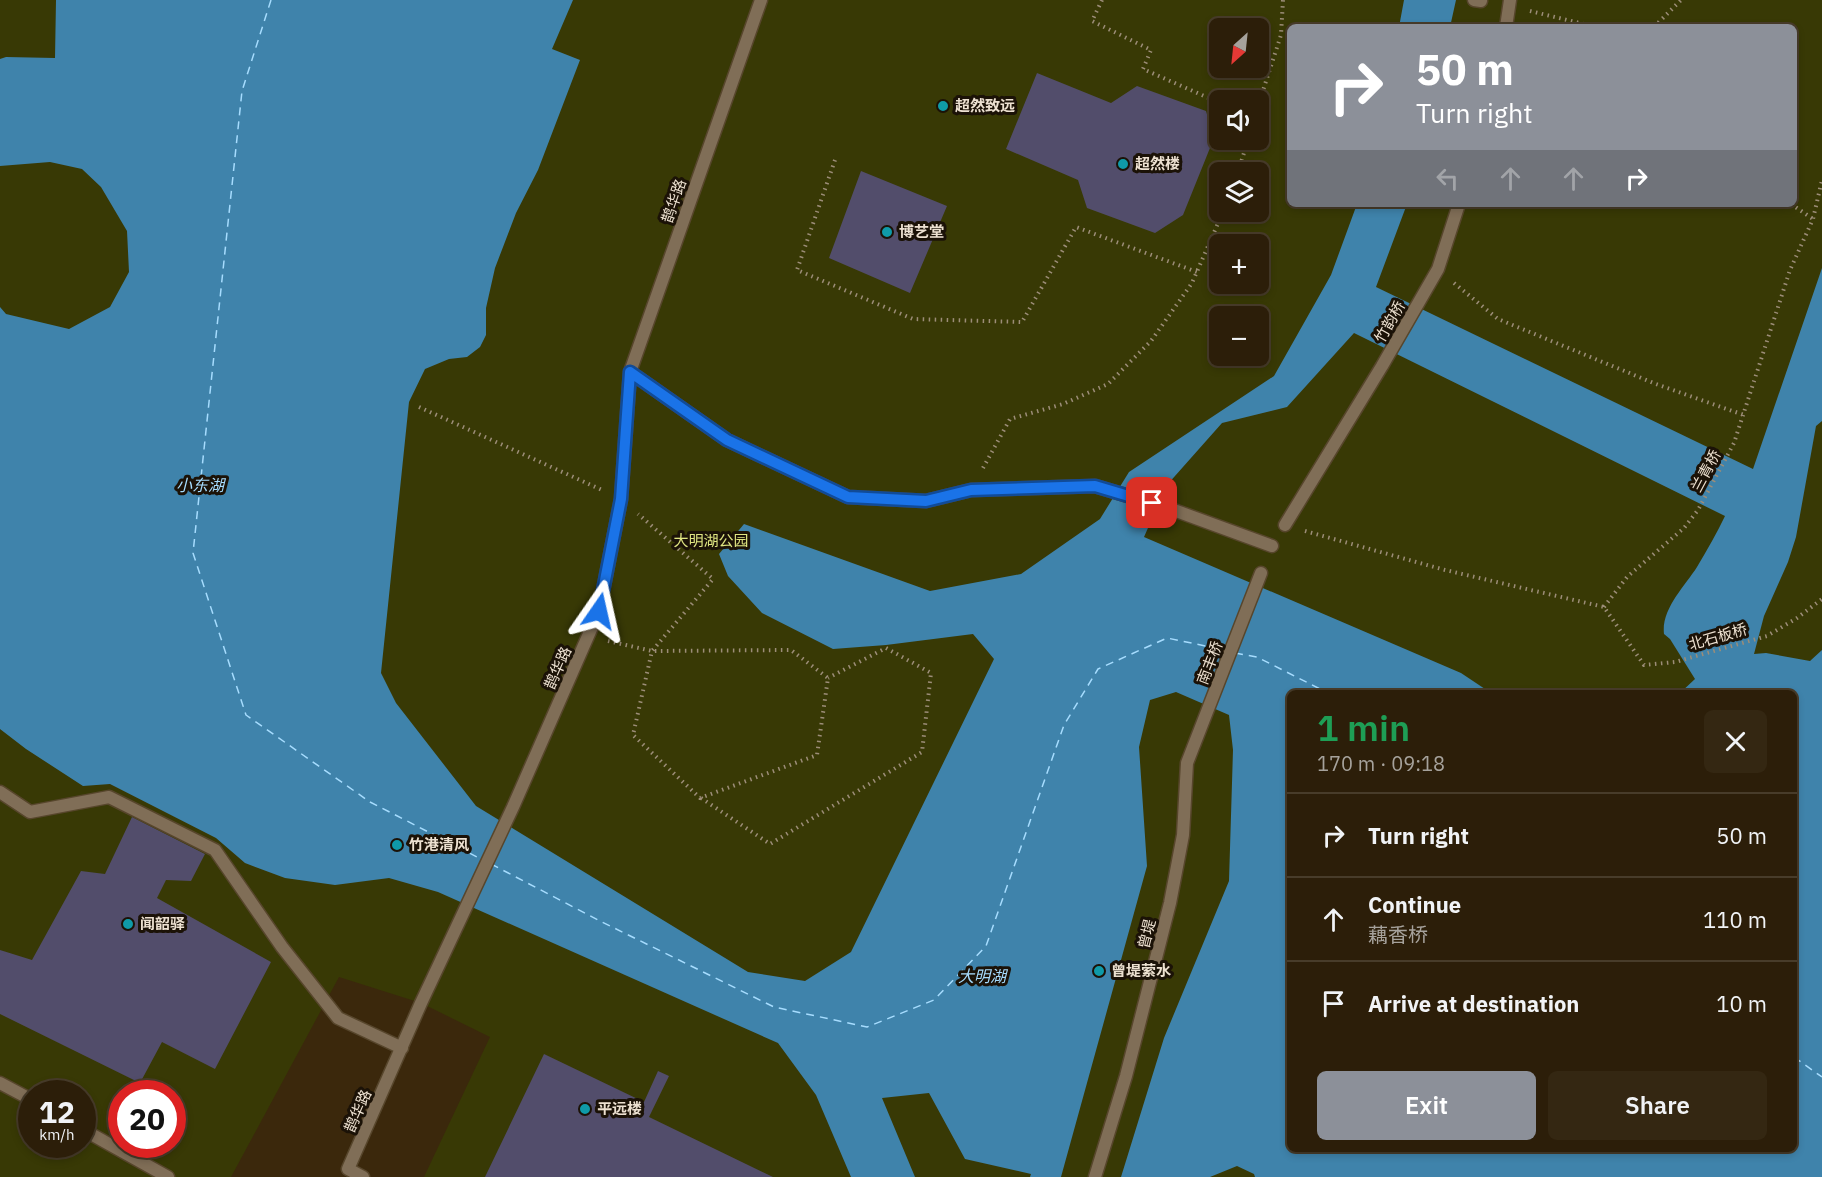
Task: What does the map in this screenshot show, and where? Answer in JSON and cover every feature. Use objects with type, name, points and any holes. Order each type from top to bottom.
[{"type":"lane","name":"鹊华路","points":[[363,1177],[348,1169],[513,807],[599,611],[621,499],[630,372],[760,0]]},
{"type":"lane","points":[[1506,24],[1509,4]]},
{"type":"lane","name":"竹韵桥","points":[[1285,525],[1438,269],[1458,207]]},
{"type":"lane","points":[[630,372],[727,440],[848,497],[926,501],[971,490],[1095,486],[1171,509],[1272,546]]},
{"type":"lane","name":"南丰桥","points":[[1187,764],[1261,573]]},
{"type":"lane","name":"曾堤","points":[[1095,1177],[1126,1076],[1170,903],[1183,835],[1187,764]]},
{"type":"lane","points":[[0,792],[30,812],[109,797],[215,850],[282,946],[338,1018],[402,1048]]},
{"type":"lane","points":[[0,1083],[18,1093]]},
{"type":"lane","points":[[96,1137],[168,1177]]},
{"type":"path","points":[[1102,0],[1092,21],[1151,50],[1143,69],[1209,98]]},
{"type":"path","points":[[1263,90],[1281,35],[1283,0]]},
{"type":"path","points":[[1657,24],[1681,0]]},
{"type":"path","points":[[1509,4],[1588,24]]},
{"type":"path","points":[[835,160],[797,270],[913,319],[1022,321],[1076,227],[1197,272]]},
{"type":"path","name":"兰青桥","points":[[1604,607],[1628,577],[1684,528],[1698,510],[1734,443],[1790,270],[1813,219],[1822,180]]},
{"type":"path","points":[[1795,207],[1813,219]]},
{"type":"path","points":[[971,490],[1010,419],[1063,404],[1108,384],[1151,341],[1192,283],[1219,222]]},
{"type":"path","points":[[1438,269],[1498,319],[1656,384],[1744,415]]},
{"type":"path","points":[[419,407],[621,499],[713,579],[652,651],[633,735],[700,798],[770,844],[922,752],[931,673],[886,648],[828,678]]},
{"type":"path","points":[[1285,525],[1445,570],[1604,607]]},
{"type":"path","name":"北石板桥","points":[[1604,607],[1644,665],[1675,662],[1767,636],[1797,618],[1822,599]]},
{"type":"path","points":[[588,636],[652,651],[791,650],[828,678]]},
{"type":"path","points":[[700,798],[817,755],[828,678]]},
{"type":"green space","name":"大明湖公园","points":[[0,0],[1822,0],[1822,1177],[424,1177],[490,1037],[421,1003],[339,977],[231,1177],[0,1177]]},
{"type":"water","points":[[56,0],[573,0],[552,49],[580,60],[538,170],[516,213],[495,268],[486,308],[486,335],[480,347],[467,357],[449,359],[425,369],[409,402],[381,673],[396,703],[476,806],[748,972],[805,981],[851,952],[994,659],[973,634],[833,649],[762,613],[728,576],[719,554],[744,524],[930,591],[1021,574],[1100,519],[1129,472],[1274,376],[1331,275],[1356,207],[1406,207],[1376,287],[1753,469],[1822,268],[1822,421],[1816,426],[1796,537],[1788,562],[1764,616],[1754,654],[1766,653],[1810,661],[1822,650],[1822,1177],[1255,1177],[1254,1174],[1237,1166],[1210,1177],[1121,1177],[1164,1038],[1229,881],[1233,750],[1229,715],[1176,692],[1150,700],[1139,747],[1147,866],[1061,1177],[1030,1177],[1031,1174],[965,1159],[929,1093],[882,1098],[915,1177],[851,1177],[816,1095],[778,1043],[438,892],[389,878],[335,885],[285,878],[245,863],[216,838],[110,784],[83,786],[0,729],[0,307],[6,314],[69,329],[110,307],[129,272],[127,231],[101,187],[82,169],[50,162],[0,166],[0,59],[6,57],[55,58]]},
{"type":"water","points":[[1404,0],[1456,0],[1451,24],[1400,24]]},
{"type":"building","name":"超然楼","points":[[1037,73],[1111,103],[1137,86],[1206,111],[1209,121],[1209,150],[1183,215],[1155,233],[1087,208],[1078,180],[1006,149]]},
{"type":"building","name":"博艺堂","points":[[861,171],[947,206],[910,293],[829,258]]},
{"type":"building","name":"闻韶驿","points":[[132,817],[205,854],[191,881],[166,880],[157,898],[271,962],[215,1069],[162,1042],[142,1080],[134,1080],[0,1014],[0,950],[32,960],[81,871],[105,874]]},
{"type":"building","name":"平远楼","points":[[544,1054],[644,1102],[658,1071],[669,1076],[649,1117],[773,1177],[485,1177]]},
{"type":"ferry route","points":[[271,0],[242,91],[193,553],[246,715],[370,802],[481,859]]},
{"type":"ferry route","points":[[491,864],[774,1007],[867,1027],[934,1000],[986,946],[1064,725],[1098,669],[1167,638],[1225,650]]},
{"type":"ferry route","points":[[1235,653],[1257,657],[1322,690]]},
{"type":"ferry route","points":[[1797,1059],[1822,1077]]},
{"type":"place","name":"超然致远","points":[[943,106]]},
{"type":"place","name":"超然楼","points":[[1123,164]]},
{"type":"place","name":"博艺堂","points":[[887,232]]},
{"type":"place","name":"竹港清风","points":[[397,845]]},
{"type":"place","name":"闻韶驿","points":[[128,924]]},
{"type":"place","name":"曾堤萦水","points":[[1099,971]]},
{"type":"place","name":"平远楼","points":[[585,1109]]},
{"type":"route","points":[[599,611],[621,499],[630,372],[727,440],[848,497],[926,501],[971,490],[1095,486],[1152,503]]},
{"type":"water label","name":"小东湖","points":[[200,485]]},
{"type":"water label","name":"大明湖","points":[[982,976]]}]
